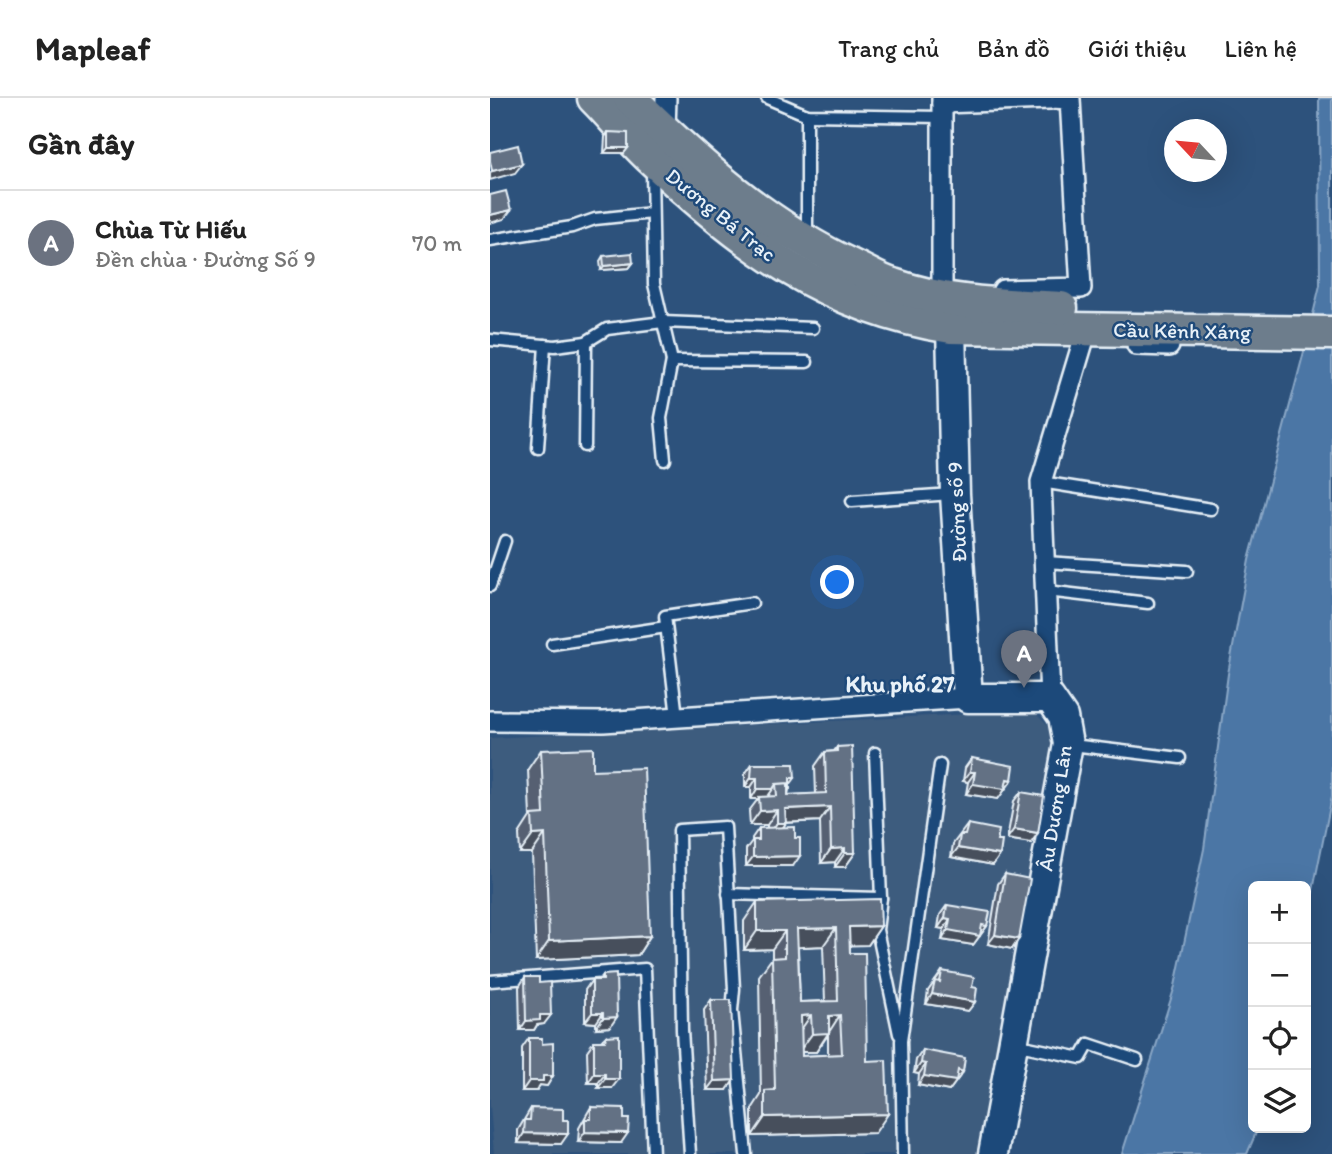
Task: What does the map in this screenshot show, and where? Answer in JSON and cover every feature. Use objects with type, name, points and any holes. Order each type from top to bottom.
[{"type":"main road","name":"Dương Bá Trạc","points":[[594,98],[651,159],[728,226],[749,243],[800,275],[876,310],[916,321],[947,313],[1032,317]]},
{"type":"main road","name":"Dương Bá Trạc","points":[[630,98],[711,175],[755,210],[807,244],[947,313]]},
{"type":"main road","points":[[651,159],[665,130]]},
{"type":"main road","name":"Cầu Kênh Xáng","points":[[1032,317],[1080,310],[1332,312]]},
{"type":"main road","name":"Cầu Kênh Xáng","points":[[1032,317],[1332,332]]},
{"type":"street","points":[[665,130],[666,98]]},
{"type":"street","points":[[1070,99],[1081,288],[1028,291],[947,313],[942,106],[1070,99]]},
{"type":"street","points":[[947,313],[1083,342],[1169,346]]},
{"type":"street","name":"Đường số 9","points":[[947,313],[968,698]]},
{"type":"street","name":"Âu Dương Lân","points":[[993,1154],[1068,744],[1063,717],[1050,698],[1041,482],[1083,342]]},
{"type":"street","points":[[490,721],[603,722],[968,698],[1050,698]]},
{"type":"lane","points":[[1070,99],[1077,98]]},
{"type":"lane","points":[[769,99],[807,115],[942,106]]},
{"type":"lane","points":[[807,115],[807,244]]},
{"type":"lane","points":[[651,159],[654,284],[671,361],[661,418],[665,460]]},
{"type":"lane","points":[[490,240],[572,227],[595,219],[652,213]]},
{"type":"lane","points":[[490,340],[555,346],[586,342],[607,329],[663,322],[813,328]]},
{"type":"lane","points":[[585,446],[586,342]]},
{"type":"lane","points":[[538,447],[545,345]]},
{"type":"lane","points":[[671,361],[807,362]]},
{"type":"lane","points":[[1041,482],[1211,509]]},
{"type":"lane","points":[[852,501],[955,494]]},
{"type":"lane","points":[[490,586],[505,541]]},
{"type":"lane","points":[[1045,562],[1187,571]]},
{"type":"lane","points":[[1046,591],[1148,603]]},
{"type":"lane","points":[[677,717],[665,616],[752,603]]},
{"type":"lane","points":[[552,644],[666,627]]},
{"type":"lane","points":[[1068,744],[1180,758]]},
{"type":"lane","points":[[875,753],[881,898],[877,930],[901,1041]]},
{"type":"lane","points":[[903,1154],[901,1041],[940,765]]},
{"type":"lane","points":[[690,1154],[682,1030],[679,830],[725,827],[734,989],[732,1010],[746,1154]]},
{"type":"lane","points":[[728,894],[881,898]]},
{"type":"lane","points":[[490,981],[645,969],[653,1154]]},
{"type":"lane","points":[[1013,1044],[1081,1058],[1089,1044],[1137,1060]]},
{"type":"shaded area","points":[[1319,98],[1332,98],[1332,796],[1311,900],[1311,881],[1248,881],[1248,1133],[1256,1133],[1247,1154],[1122,1154],[1175,986],[1204,849],[1228,674],[1249,560],[1320,285]]},
{"type":"shaded area","points":[[1033,711],[1054,732],[981,1154],[494,1154],[490,1105],[490,738]]},
{"type":"building","points":[[608,132],[628,133],[628,148],[608,148]]},
{"type":"building","points":[[518,145],[522,164],[492,171],[490,152]]},
{"type":"building","points":[[506,191],[511,210],[490,215],[490,195]]},
{"type":"building","points":[[632,253],[633,263],[604,266],[603,256]]},
{"type":"building","points":[[852,746],[855,853],[845,853],[845,848],[831,849],[830,807],[785,809],[786,823],[777,823],[777,810],[760,811],[759,797],[777,796],[776,784],[788,783],[788,795],[826,793],[825,752],[837,751],[837,747]]},
{"type":"building","points":[[593,748],[593,770],[644,768],[650,936],[549,941],[545,834],[533,835],[532,815],[544,814],[541,750]]},
{"type":"building","points":[[972,758],[1014,766],[1012,780],[1007,779],[1005,789],[973,784],[975,772],[970,772]]},
{"type":"building","points":[[752,764],[794,764],[795,778],[790,778],[790,789],[788,783],[776,784],[773,789],[757,789],[757,778],[751,778]]},
{"type":"building","points":[[1021,792],[1044,796],[1038,833],[1014,829]]},
{"type":"building","points":[[968,824],[999,830],[997,841],[1002,841],[1000,855],[958,848],[960,835],[965,835]]},
{"type":"building","points":[[795,827],[795,838],[800,838],[800,856],[753,857],[753,840],[759,840],[759,828]]},
{"type":"building","points":[[1005,874],[1030,879],[1019,939],[995,935]]},
{"type":"building","points":[[880,899],[881,926],[849,927],[850,953],[865,953],[867,1061],[886,1060],[888,1114],[765,1117],[765,1091],[775,1090],[772,958],[785,957],[785,931],[757,931],[757,902]],"holes":[[[836,928],[838,1001],[800,1002],[797,929]],[[811,1015],[812,1034],[829,1033],[829,1016],[840,1015],[842,1054],[802,1056],[801,1016]]]},
{"type":"building","points":[[947,905],[990,912],[987,926],[982,925],[980,936],[948,930],[950,919],[945,918]]},
{"type":"building","points":[[942,971],[974,977],[972,987],[977,988],[975,1002],[932,994],[935,981],[940,982]]},
{"type":"building","points":[[616,974],[617,1017],[603,1018],[603,1013],[592,1013],[592,980],[603,980],[603,975]]},
{"type":"building","points":[[525,977],[539,977],[539,983],[550,982],[551,1015],[540,1015],[540,1020],[526,1021]]},
{"type":"building","points":[[711,1000],[731,1000],[734,1080],[714,1081]]},
{"type":"building","points":[[619,1035],[619,1079],[605,1079],[605,1074],[594,1074],[594,1041],[605,1041],[606,1036]]},
{"type":"building","points":[[529,1038],[542,1038],[542,1044],[553,1043],[553,1076],[543,1076],[543,1081],[529,1081]]},
{"type":"building","points":[[923,1050],[965,1058],[963,1072],[958,1070],[956,1081],[924,1076],[926,1064],[921,1063]]},
{"type":"building","points":[[591,1107],[624,1108],[624,1119],[629,1119],[628,1133],[585,1132],[585,1119],[591,1119]]},
{"type":"building","points":[[531,1108],[563,1109],[563,1120],[568,1120],[568,1134],[524,1133],[525,1120],[530,1120]]},
{"type":"place","name":"Chùa Từ Hiếu","points":[[1024,688]]},
{"type":"district","name":"Khu phố 27","points":[[900,684]]}]
